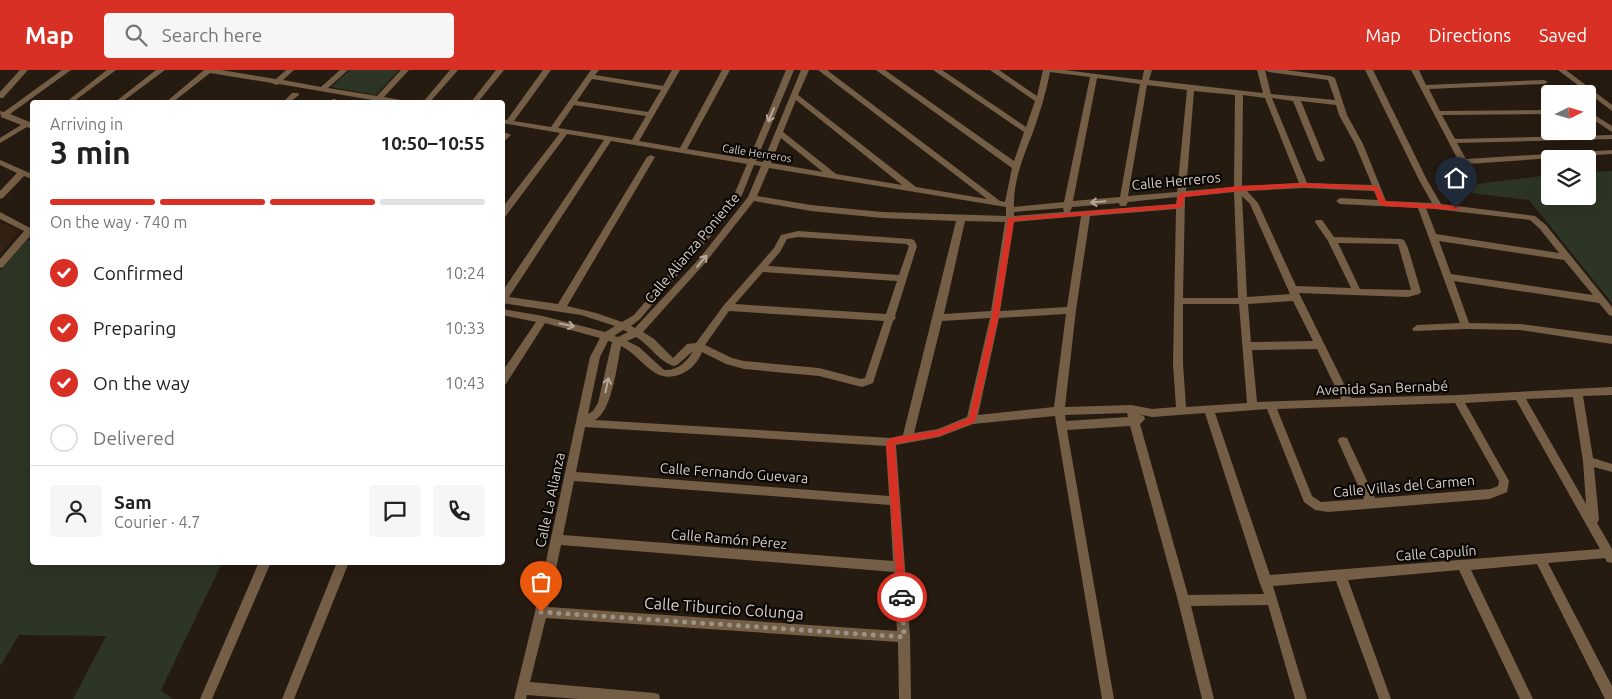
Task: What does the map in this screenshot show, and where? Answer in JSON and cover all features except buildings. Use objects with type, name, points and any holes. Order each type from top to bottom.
[{"type":"street","points":[[0,96],[24,70]]},
{"type":"street","points":[[2,114],[67,70]]},
{"type":"street","points":[[72,100],[112,70]]},
{"type":"street","points":[[121,100],[161,70]]},
{"type":"street","points":[[171,100],[208,70],[234,72],[276,83],[385,100]]},
{"type":"street","points":[[276,83],[290,70]]},
{"type":"street","points":[[322,90],[344,70]]},
{"type":"street","points":[[378,99],[404,70]]},
{"type":"street","points":[[428,100],[454,70]]},
{"type":"street","points":[[476,100],[500,70]]},
{"type":"street","points":[[506,121],[547,70]]},
{"type":"street","points":[[634,143],[676,70]]},
{"type":"street","points":[[682,151],[726,70]]},
{"type":"street","name":"Calle Alianza Poniente","points":[[604,337],[637,318],[725,214],[739,192],[790,70]]},
{"type":"street","name":"Calle Alianza Poniente","points":[[618,342],[637,332],[702,261],[752,198],[804,70]]},
{"type":"street","points":[[822,70],[998,203]]},
{"type":"street","points":[[880,70],[1018,167]]},
{"type":"street","points":[[937,70],[1028,132]]},
{"type":"street","points":[[994,70],[1040,101]]},
{"type":"street","points":[[972,420],[995,315],[1018,167],[1028,132],[1040,101],[1048,70],[1238,94],[1339,103]]},
{"type":"street","points":[[1122,210],[1148,70]]},
{"type":"street","points":[[1261,70],[1268,97],[1304,185]]},
{"type":"street","points":[[1269,70],[1331,78],[1339,103],[1359,144],[1383,203]]},
{"type":"street","points":[[1369,70],[1438,206]]},
{"type":"street","points":[[1414,70],[1471,178]]},
{"type":"street","points":[[1562,70],[1612,109]]},
{"type":"street","points":[[553,130],[593,73],[665,88]]},
{"type":"street","points":[[1066,214],[1094,76]]},
{"type":"street","points":[[1423,87],[1544,82]]},
{"type":"street","points":[[1181,410],[1178,364],[1180,206],[1191,88]]},
{"type":"street","points":[[1238,94],[1238,189],[1243,300],[1252,407]]},
{"type":"street","points":[[289,100],[295,95]]},
{"type":"street","points":[[794,95],[913,190]]},
{"type":"street","points":[[1296,99],[1320,160]]},
{"type":"street","points":[[573,103],[650,114]]},
{"type":"street","points":[[1437,113],[1541,112]]},
{"type":"street","points":[[2,114],[30,126]]},
{"type":"street","points":[[1596,119],[1612,130]]},
{"type":"street","name":"Calle Herreros","points":[[506,121],[764,166],[998,203],[1010,211],[1086,214],[1180,206]]},
{"type":"street","points":[[0,141],[30,126]]},
{"type":"street","points":[[505,210],[565,132]]},
{"type":"street","points":[[778,132],[835,176]]},
{"type":"street","points":[[1452,141],[1612,137]]},
{"type":"street","points":[[505,296],[609,139]]},
{"type":"street","points":[[1464,162],[1612,152]]},
{"type":"street","points":[[560,309],[651,157]]},
{"type":"street","points":[[0,162],[30,176]]},
{"type":"street","points":[[0,196],[23,172]]},
{"type":"street","name":"Calle Herreros","points":[[1010,211],[1238,189],[1304,185],[1376,188]]},
{"type":"street","points":[[1238,189],[1254,203],[1294,293],[1348,402]]},
{"type":"street","points":[[752,198],[811,208],[882,216],[961,218],[1010,211]]},
{"type":"street","points":[[1340,201],[1438,206],[1532,218],[1543,227],[1612,313]]},
{"type":"street","points":[[1421,205],[1466,326]]},
{"type":"street","points":[[1086,214],[1071,310],[1059,411],[1108,699]]},
{"type":"street","points":[[0,215],[30,231]]},
{"type":"street","points":[[906,440],[938,318],[961,218]]},
{"type":"street","points":[[1319,222],[1332,240],[1357,292]]},
{"type":"street","points":[[0,265],[30,233]]},
{"type":"street","points":[[505,313],[582,328],[640,353],[658,371],[666,374],[674,368],[684,369],[698,353],[699,346],[727,307],[777,250],[784,237],[789,235],[906,241],[913,246],[869,380],[862,383],[819,372],[744,365],[729,361],[699,346]]},
{"type":"street","points":[[1434,237],[1567,257]]},
{"type":"street","points":[[1179,301],[1243,300],[1294,293],[1357,292],[1408,294],[1416,292],[1403,245],[1394,241],[1332,240]]},
{"type":"street","points":[[761,269],[902,278]]},
{"type":"street","points":[[1448,277],[1601,300]]},
{"type":"street","points":[[505,299],[596,316],[625,326],[637,332],[658,348],[674,368]]},
{"type":"street","points":[[727,307],[890,318]]},
{"type":"street","points":[[938,318],[1071,310]]},
{"type":"street","points":[[507,365],[543,320]]},
{"type":"street","points":[[1417,329],[1466,326],[1520,327],[1612,340]]},
{"type":"street","name":"Calle La Alianza","points":[[522,694],[595,357],[604,337]]},
{"type":"street","points":[[582,423],[597,414],[603,403],[618,342]]},
{"type":"street","points":[[1247,346],[1319,345]]},
{"type":"street","name":"Avenida San Bernabé","points":[[582,423],[891,442],[939,433],[972,420],[1059,411],[1131,409],[1152,413],[1270,405],[1458,399],[1612,391]]},
{"type":"street","points":[[1577,392],[1588,460],[1593,524]]},
{"type":"street","points":[[1519,396],[1610,556]]},
{"type":"street","name":"Calle Villas del Carmen","points":[[1270,405],[1303,490],[1313,504],[1328,508],[1490,494],[1503,489],[1504,481],[1499,471],[1458,399]]},
{"type":"street","points":[[1131,409],[1136,421],[1184,601],[1208,699]]},
{"type":"street","points":[[1209,410],[1272,599],[1301,699]]},
{"type":"street","name":"Avenida San Bernabé","points":[[1061,426],[1136,421],[1152,413]]},
{"type":"street","points":[[891,442],[904,637],[904,699]]},
{"type":"street","points":[[1343,442],[1372,504]]},
{"type":"street","points":[[1588,460],[1612,468]]},
{"type":"street","name":"Calle Fernando Guevara","points":[[570,476],[895,501]]},
{"type":"street","name":"Calle Ramón Pérez","points":[[556,540],[900,567]]},
{"type":"street","name":"Calle Capulín","points":[[1265,581],[1540,559],[1610,556]]},
{"type":"street","points":[[1540,559],[1612,699]]},
{"type":"street","points":[[208,693],[264,565]]},
{"type":"street","points":[[288,699],[342,565]]},
{"type":"street","points":[[1463,566],[1527,699]]},
{"type":"street","points":[[1340,575],[1385,699]]},
{"type":"street","points":[[1184,601],[1272,599]]},
{"type":"street","name":"Calle Tiburcio Colunga","points":[[541,612],[904,637]]},
{"type":"street","points":[[522,694],[654,699]]},
{"type":"shaded area","points":[[0,222],[20,231],[0,254]]},
{"type":"green space","points":[[350,70],[399,70],[376,95],[331,87]]},
{"type":"green space","points":[[1612,171],[1612,303],[1529,200],[1472,193],[1469,185],[1541,176],[1541,205],[1596,205],[1596,172]]},
{"type":"green space","points":[[27,240],[30,241],[30,565],[221,565],[161,690],[173,699],[73,699],[106,636],[19,635],[0,666],[0,271]]},
{"type":"way so far","points":[[541,612],[904,637],[902,597]]},
{"type":"route","points":[[902,597],[891,442],[925,437],[972,420],[995,315],[1010,219],[1180,206],[1181,196],[1238,189],[1304,185],[1376,188],[1383,203],[1456,208]]}]
